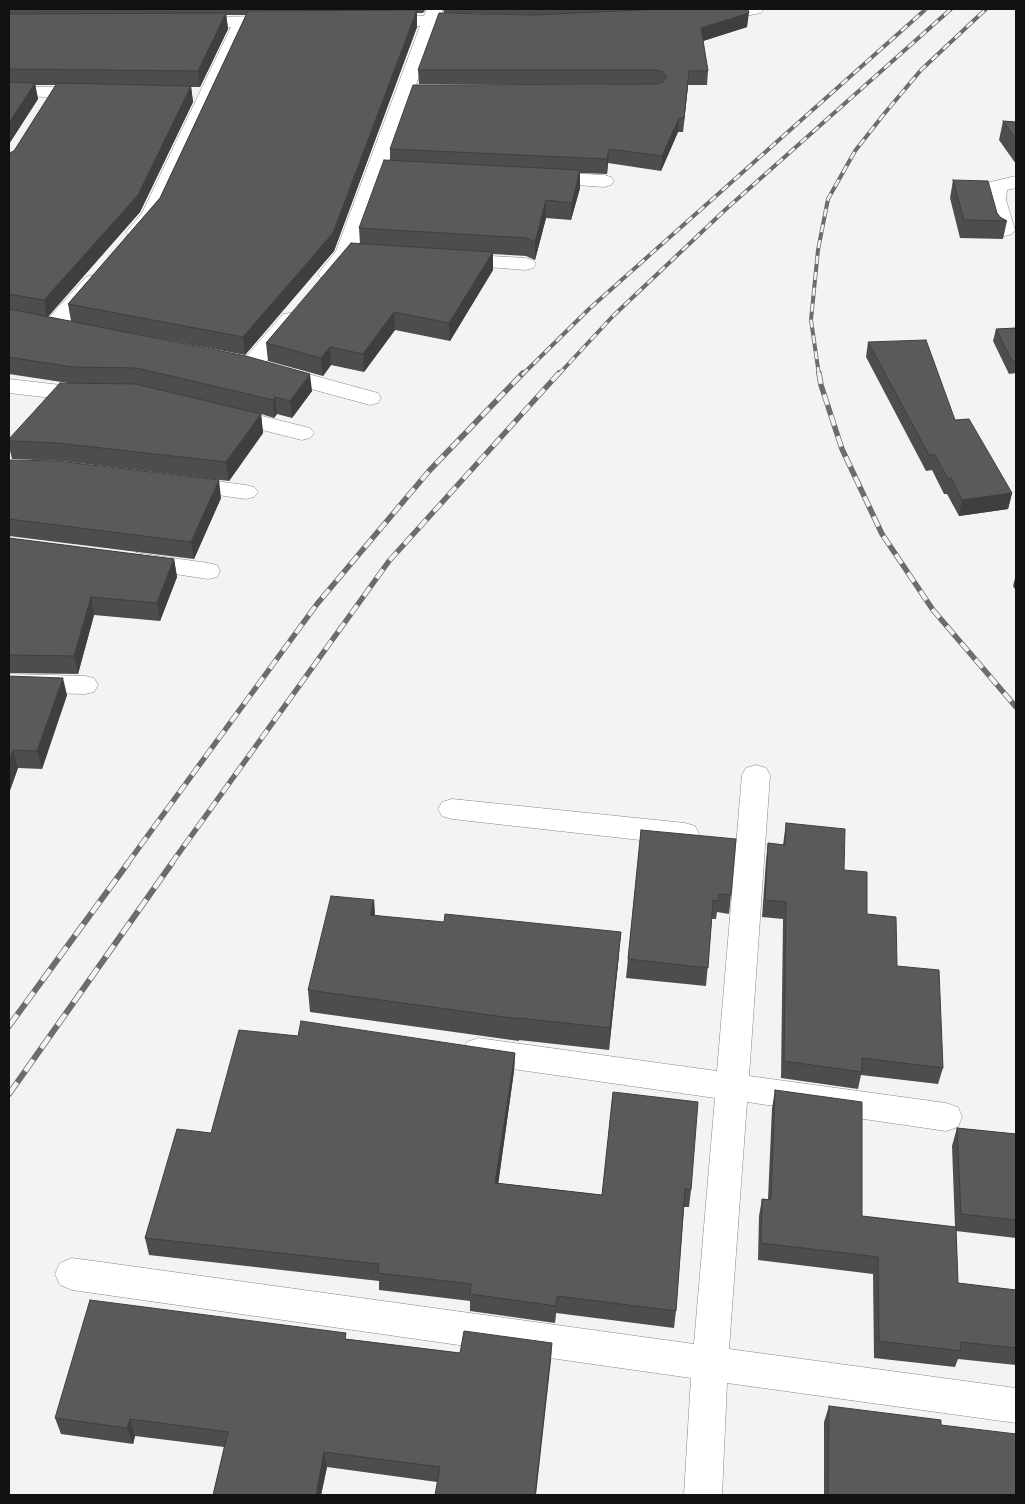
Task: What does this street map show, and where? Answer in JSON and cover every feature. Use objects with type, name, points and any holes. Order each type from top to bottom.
[{"type":"street","points":[[697,15],[735,13],[756,9]]},
{"type":"street","points":[[370,398],[242,363],[355,254],[377,170],[433,15]]},
{"type":"street","points":[[365,21],[433,15],[488,21]]},
{"type":"street","points":[[125,245],[151,215],[198,95],[242,21]]},
{"type":"street","points":[[174,22],[299,21]]},
{"type":"street","points":[[9,91],[48,100],[111,93]]},
{"type":"street","points":[[406,92],[426,92]]},
{"type":"street","points":[[377,170],[397,171]]},
{"type":"street","points":[[525,177],[604,181]]},
{"type":"street","points":[[1005,230],[996,200],[997,186],[1016,182]]},
{"type":"street","points":[[431,258],[526,264]]},
{"type":"street","points":[[53,327],[105,267]]},
{"type":"street","points":[[9,386],[69,393],[113,393]]},
{"type":"street","points":[[206,410],[302,433]]},
{"type":"street","points":[[158,482],[246,492]]},
{"type":"street","points":[[112,558],[208,571]]},
{"type":"street","points":[[9,683],[85,685]]},
{"type":"street","points":[[703,1495],[710,1364],[732,1086],[728,839],[756,775]]},
{"type":"street","points":[[452,809],[728,839]]},
{"type":"street","points":[[448,1046],[946,1116]]},
{"type":"street","points":[[72,1274],[1016,1406]]},
{"type":"building","points":[[661,9],[748,9],[749,13],[701,28],[708,71],[689,71],[684,118],[679,118],[662,156],[609,149],[607,159],[390,149],[413,85],[656,84],[663,82],[667,77],[663,72],[656,70],[418,70],[439,13],[534,15]]},
{"type":"building","points":[[417,10],[333,233],[243,337],[68,304],[160,198],[248,11]]},
{"type":"building","points":[[226,13],[198,71],[9,69],[9,14]]},
{"type":"building","points":[[9,82],[35,83],[9,123]]},
{"type":"building","points":[[57,83],[191,86],[138,195],[44,300],[9,294],[9,153],[14,151]]},
{"type":"building","points":[[1003,121],[1016,122],[1016,139]]},
{"type":"building","points":[[384,160],[580,170],[572,203],[546,200],[535,242],[526,238],[359,228]]},
{"type":"building","points":[[953,180],[988,181],[997,213],[1007,221],[964,220]]},
{"type":"building","points":[[351,243],[493,252],[449,323],[394,312],[363,354],[330,347],[321,358],[266,343]]},
{"type":"building","points":[[9,309],[246,356],[310,374],[290,401],[275,397],[273,400],[137,368],[72,367],[9,357]]},
{"type":"building","points":[[1016,328],[1016,361],[1012,361],[996,329]]},
{"type":"building","points":[[926,340],[955,420],[969,419],[1012,493],[962,500],[951,478],[948,479],[935,455],[929,455],[868,342]]},
{"type":"building","points":[[60,383],[136,384],[261,414],[226,462],[57,443],[9,441]]},
{"type":"building","points":[[9,460],[57,461],[219,480],[191,542],[9,519]]},
{"type":"building","points":[[9,538],[174,559],[157,603],[91,597],[74,656],[9,655]]},
{"type":"building","points":[[9,676],[63,678],[37,751],[13,750],[9,762]]},
{"type":"building","points":[[786,823],[845,829],[844,870],[867,872],[867,914],[896,917],[897,966],[939,970],[943,1068],[862,1058],[862,1072],[784,1061],[786,902],[765,900],[768,843],[785,845]]},
{"type":"building","points":[[641,830],[736,839],[731,895],[719,894],[718,901],[713,900],[708,968],[628,959]]},
{"type":"building","points":[[331,896],[374,900],[370,915],[444,922],[445,914],[621,932],[610,1028],[519,1019],[308,990]]},
{"type":"building","points":[[301,1021],[515,1053],[495,1183],[602,1195],[613,1092],[698,1102],[691,1190],[685,1189],[676,1311],[557,1296],[556,1306],[470,1294],[471,1284],[378,1273],[379,1264],[145,1238],[177,1129],[211,1133],[239,1030],[298,1036]]},
{"type":"building","points":[[775,1090],[862,1102],[862,1216],[956,1227],[958,1283],[1016,1290],[1016,1348],[960,1342],[961,1351],[879,1341],[878,1257],[761,1243],[762,1199],[771,1200]]},
{"type":"building","points":[[957,1128],[1016,1134],[1016,1220],[961,1214]]},
{"type":"building","points":[[90,1300],[346,1333],[345,1339],[460,1353],[464,1331],[552,1343],[535,1495],[435,1495],[440,1467],[324,1452],[316,1495],[213,1495],[228,1432],[130,1419],[127,1428],[55,1418]]},
{"type":"building","points":[[829,1406],[941,1420],[941,1425],[1016,1434],[1016,1495],[828,1495]]},
{"type":"railway","points":[[522,375],[589,309],[926,9]]},
{"type":"railway","points":[[558,375],[613,316],[725,210],[951,9]]},
{"type":"railway","points":[[819,375],[811,320],[818,250],[828,199],[855,151],[884,114],[921,70],[986,9]]},
{"type":"railway","points":[[127,864],[317,604],[429,471],[523,373]]},
{"type":"railway","points":[[171,864],[389,561],[559,373]]},
{"type":"railway","points":[[819,373],[821,385],[842,449],[882,534],[933,610],[1016,707]]},
{"type":"railway","points":[[9,1026],[128,863]]},
{"type":"railway","points":[[9,1094],[172,863]]}]
